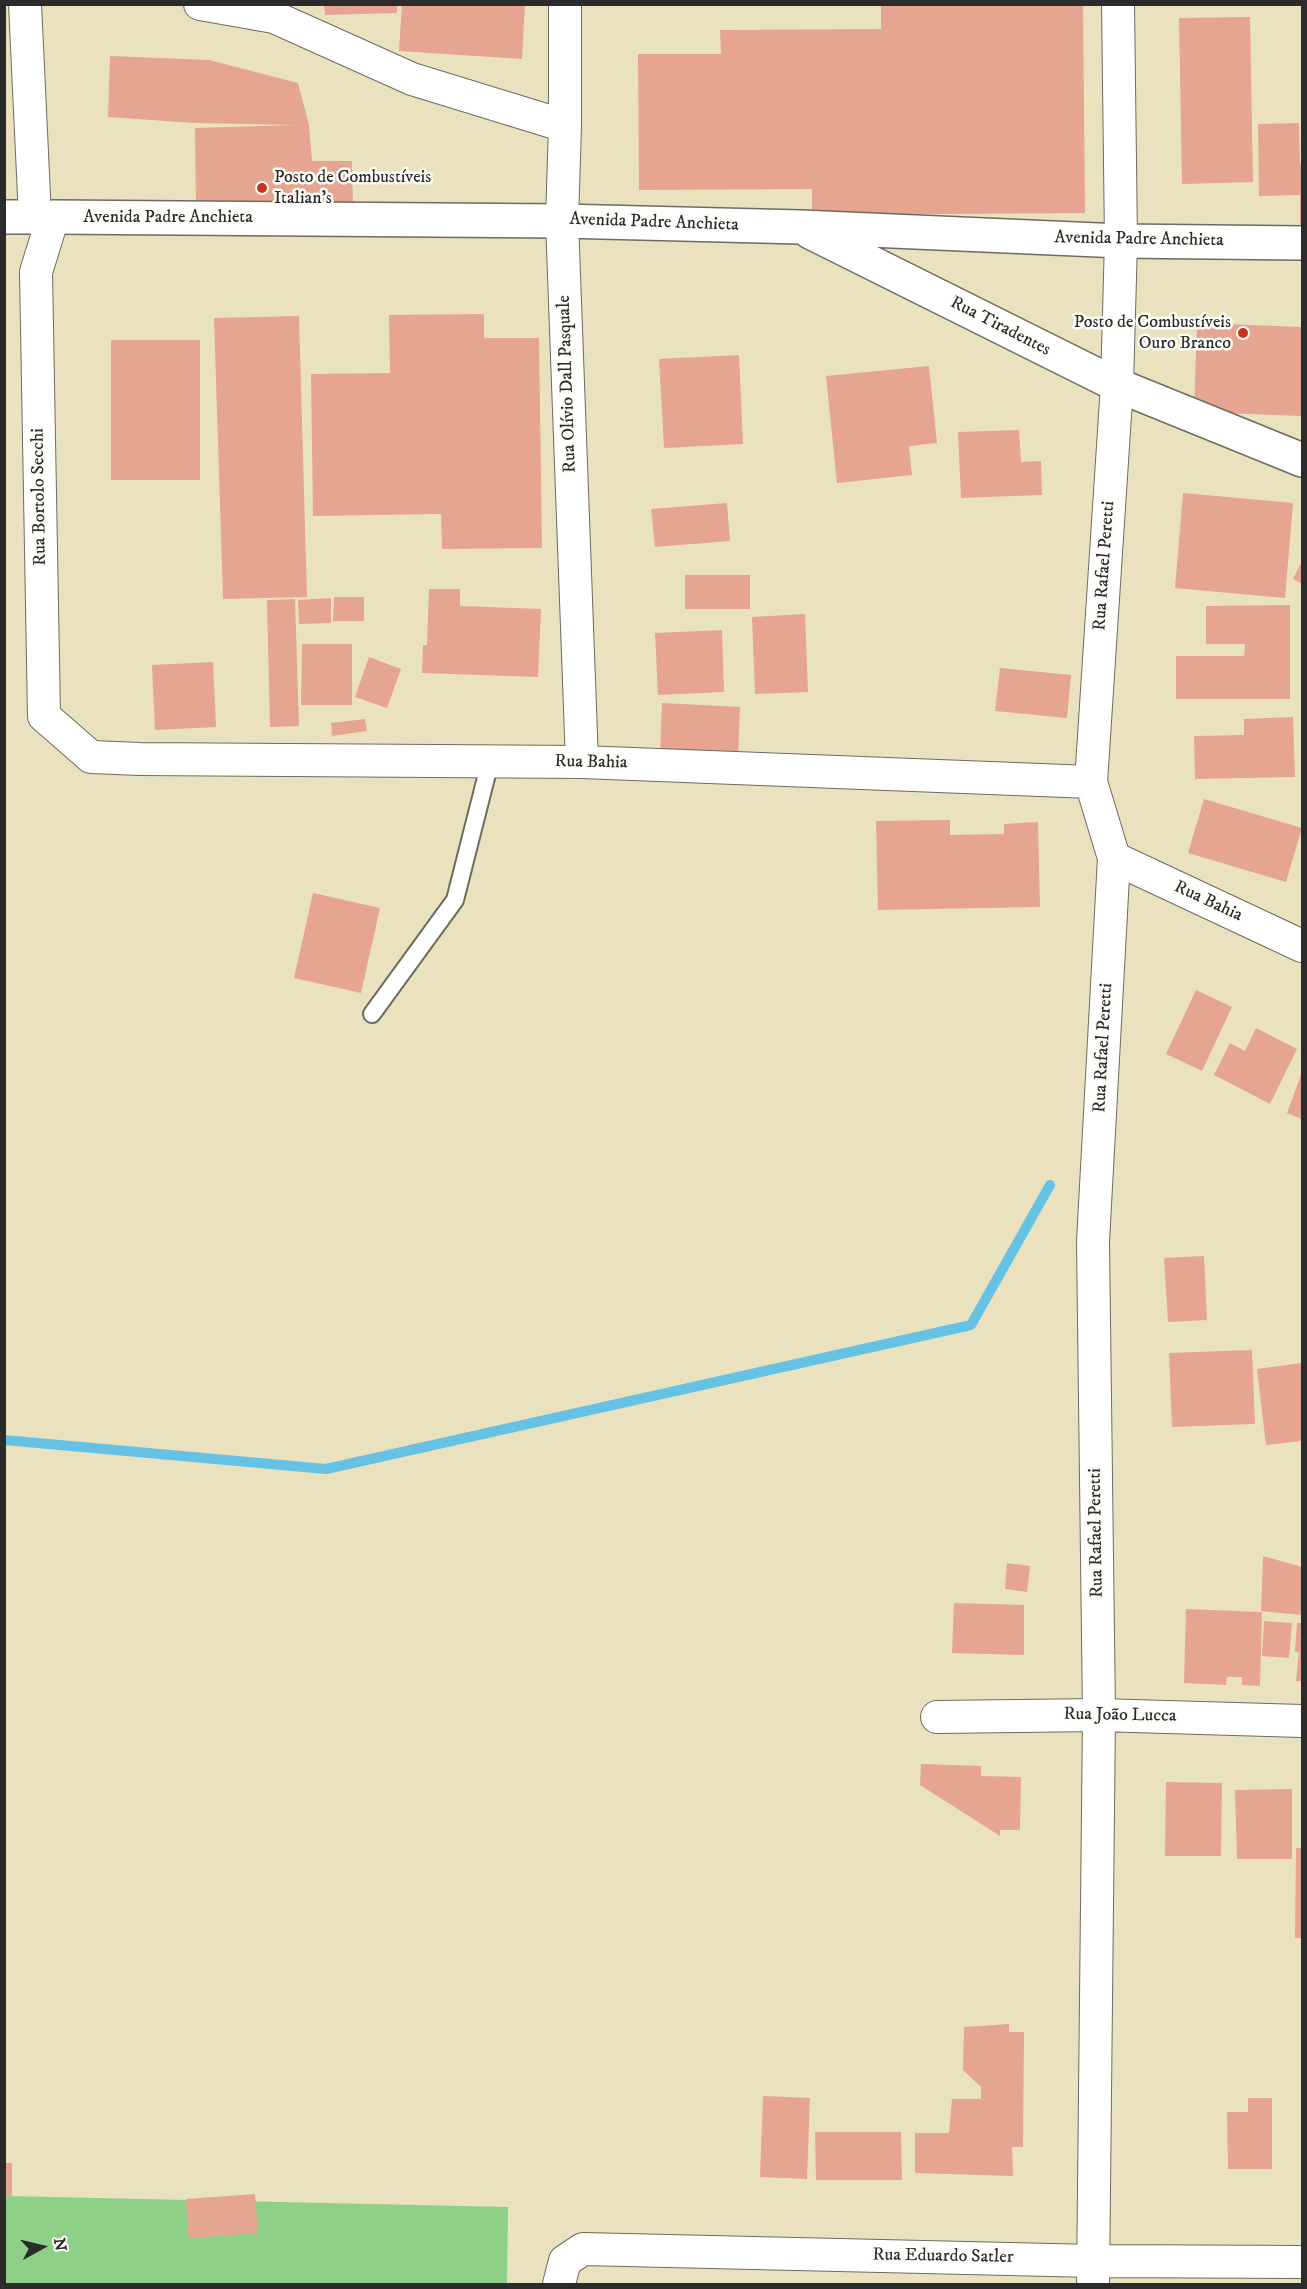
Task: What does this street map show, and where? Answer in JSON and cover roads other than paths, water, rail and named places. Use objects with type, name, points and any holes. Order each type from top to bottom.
[{"type":"street","name":"Rua Bortolo Secchi","points":[[25,4],[31,217],[36,272],[44,716],[91,757]]},
{"type":"street","points":[[200,4],[274,17],[412,79],[565,126]]},
{"type":"street","name":"Rua Olívio Dall Pasquale","points":[[565,4],[562,221],[582,762]]},
{"type":"street","points":[[1118,4],[1120,241]]},
{"type":"street","name":"Avenida Padre Anchieta","points":[[31,217],[562,221],[801,227],[1120,241],[1302,243]]},
{"type":"street","name":"Rua Tiradentes","points":[[801,227],[1117,385],[1302,460]]},
{"type":"street","name":"Rua Rafael Peretti","points":[[1094,2273],[1099,1715],[1092,1241],[1114,858],[1091,782],[1117,385],[1120,241]]},
{"type":"street","name":"Rua Bahia","points":[[91,757],[582,762],[1091,782]]},
{"type":"street","name":"Rua Bahia","points":[[1114,858],[1302,946]]},
{"type":"street","name":"Rua João Lucca","points":[[937,1718],[1099,1715],[1302,1721]]},
{"type":"street","name":"Rua Eduardo Satler","points":[[559,2284],[565,2261],[583,2249],[1094,2273],[1302,2262]]},
{"type":"lane","points":[[372,1014],[454,900],[490,762]]},
{"type":"waterway","points":[[4,1440],[326,1469],[971,1325],[1050,1185]]},
{"type":"place","name":"Posto de Combustíveis Italian's","points":[[262,188]]},
{"type":"place","name":"Posto de Combustíveis Ouro Branco","points":[[1243,333]]}]
